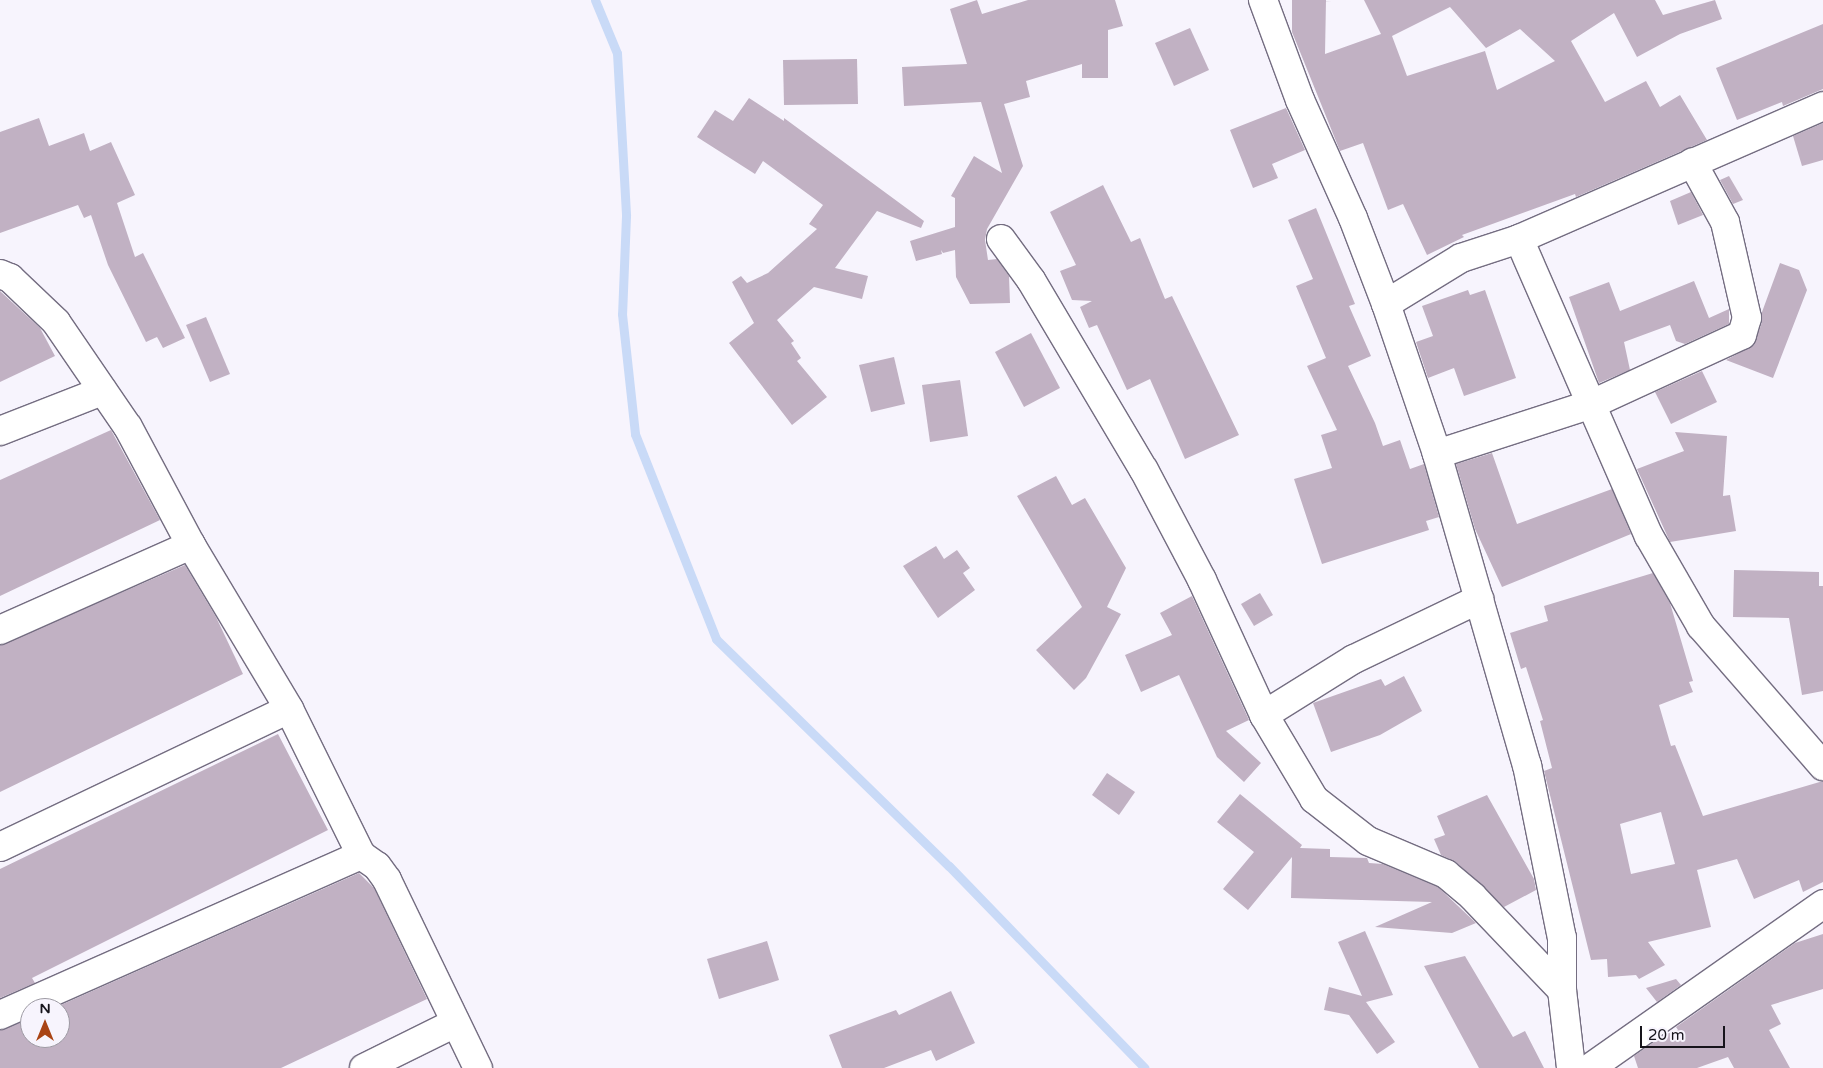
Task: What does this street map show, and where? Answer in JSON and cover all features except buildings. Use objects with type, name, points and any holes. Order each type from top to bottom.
[{"type":"street","points":[[1263,0],[1300,100],[1353,218],[1386,304],[1437,454],[1527,765],[1542,830],[1562,938],[1562,990],[1571,1068]]},
{"type":"street","points":[[1386,304],[1461,258],[1519,239],[1823,106]]},
{"type":"street","points":[[1437,454],[1592,404],[1742,335],[1746,328],[1747,318],[1725,222],[1692,162]]},
{"type":"street","points":[[1001,239],[1031,280],[1144,470],[1202,580],[1264,715],[1314,799],[1368,841],[1446,874],[1473,896],[1562,990]]},
{"type":"street","points":[[1519,239],[1649,536],[1701,626],[1823,766]]},
{"type":"street","points":[[0,274],[10,278],[56,322],[128,427],[191,545],[289,709],[361,855],[377,866],[387,880],[478,1068]]},
{"type":"street","points":[[0,431],[102,391]]},
{"type":"street","points":[[0,630],[191,545]]},
{"type":"street","points":[[1264,715],[1354,659],[1479,599]]},
{"type":"street","points":[[0,847],[289,709]]},
{"type":"street","points":[[0,1015],[361,855]]},
{"type":"street","points":[[1590,1068],[1823,904]]},
{"type":"street","points":[[364,1068],[455,1023]]},
{"type":"waterway","points":[[595,0],[617,53],[626,216],[622,314],[635,434],[716,639],[949,866],[1145,1068]]}]
